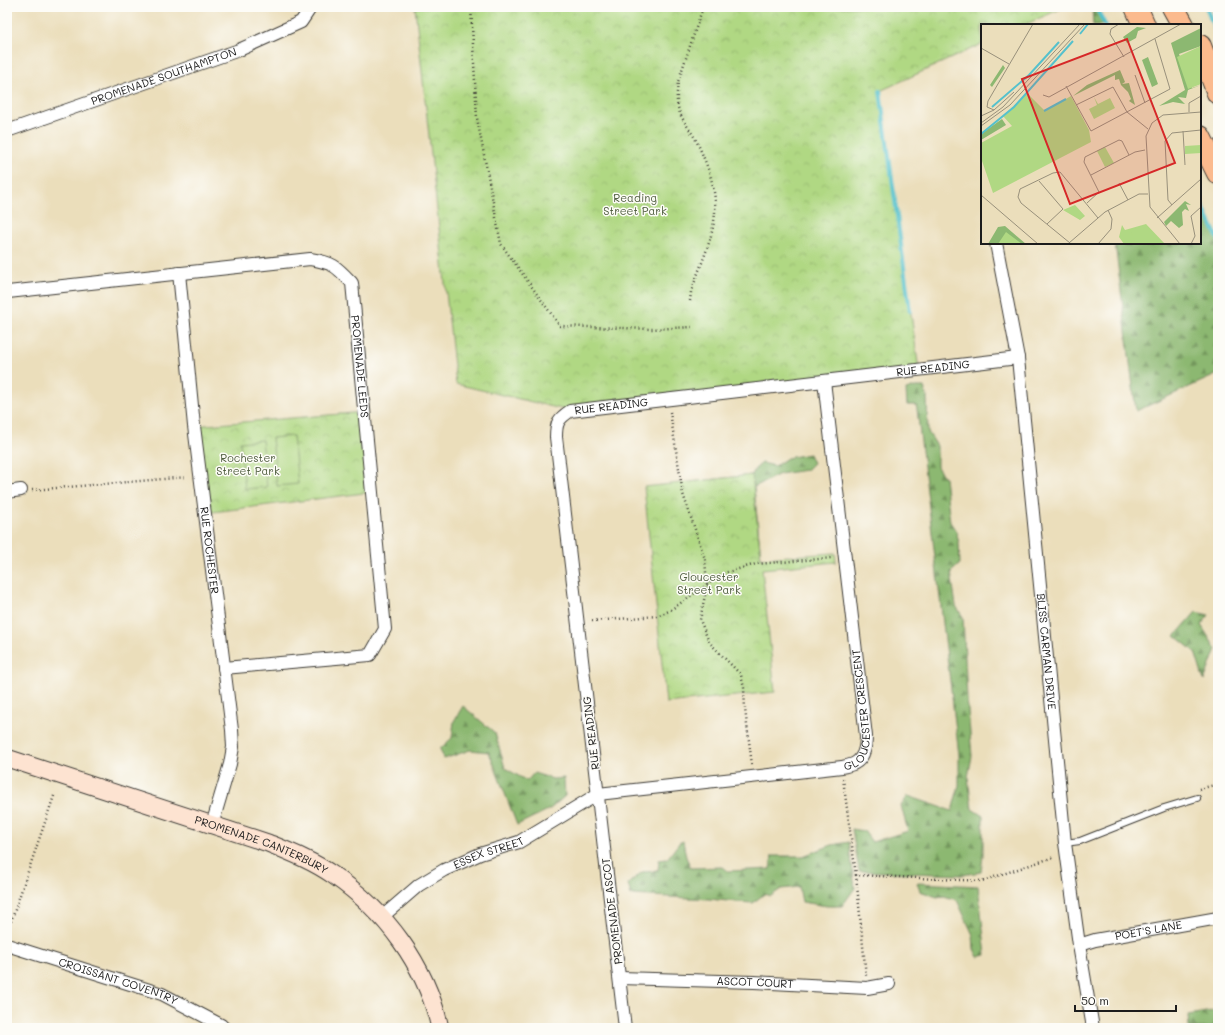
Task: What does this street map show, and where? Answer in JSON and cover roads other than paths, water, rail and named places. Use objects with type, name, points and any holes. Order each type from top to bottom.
[{"type":"highway","points":[[1136,7],[1144,24]]},
{"type":"highway","points":[[1173,7],[1182,24]]},
{"type":"highway","points":[[1185,7],[1192,24]]},
{"type":"highway","points":[[1201,49],[1218,94]]},
{"type":"highway","points":[[1201,61],[1218,94]]},
{"type":"highway","points":[[1201,139],[1218,173]]},
{"type":"street","name":"PROMENADE SOUTHAMPTON","points":[[7,131],[239,50],[301,22],[311,7]]},
{"type":"street","name":"BLISS CARMAN DRIVE","points":[[996,244],[1018,358],[1066,848],[1079,945],[1093,1028]]},
{"type":"street","name":"PROMENADE LEEDS","points":[[7,291],[310,258],[327,262],[338,268],[352,283],[385,629],[370,655],[224,668]]},
{"type":"street","name":"RUE ROCHESTER","points":[[178,273],[194,426],[233,748],[230,764],[212,825]]},
{"type":"street","name":"RUE READING","points":[[598,794],[556,438],[556,427],[561,418],[570,411],[1018,358]]},
{"type":"street","name":"GLOUCESTER CRESCENT","points":[[598,794],[842,767],[855,763],[860,758],[866,745],[866,736],[824,381]]},
{"type":"street","points":[[7,492],[21,490]]},
{"type":"street","name":"PROMENADE CANTERBURY","points":[[7,758],[268,843],[300,856],[333,874],[360,895],[382,916],[398,937],[419,970],[436,1010],[440,1028]]},
{"type":"street","name":"ESSEX STREET","points":[[382,916],[419,885],[444,870],[480,854],[520,842],[598,794]]},
{"type":"street","name":"PROMENADE ASCOT","points":[[598,794],[625,1028]]},
{"type":"street","name":"POET'S LANE","points":[[1079,945],[1218,918]]},
{"type":"street","name":"CROISSANT COVENTRY","points":[[7,945],[162,994],[224,1028]]},
{"type":"street","name":"ASCOT COURT","points":[[620,978],[754,982],[867,988],[889,984]]},
{"type":"lane","points":[[1066,848],[1080,840],[1164,808],[1197,798]]},
{"type":"waterway","points":[[1096,7],[1104,24]]},
{"type":"waterway","points":[[1206,7],[1218,38]]},
{"type":"waterway","points":[[880,91],[910,311]]},
{"type":"waterway","points":[[1201,203],[1218,239]]},
{"type":"park label","name":"Reading Street Park","points":[[635,204]]},
{"type":"park label","name":"Rochester Street Park","points":[[248,464]]},
{"type":"park label","name":"Gloucester Street Park","points":[[709,583]]}]
